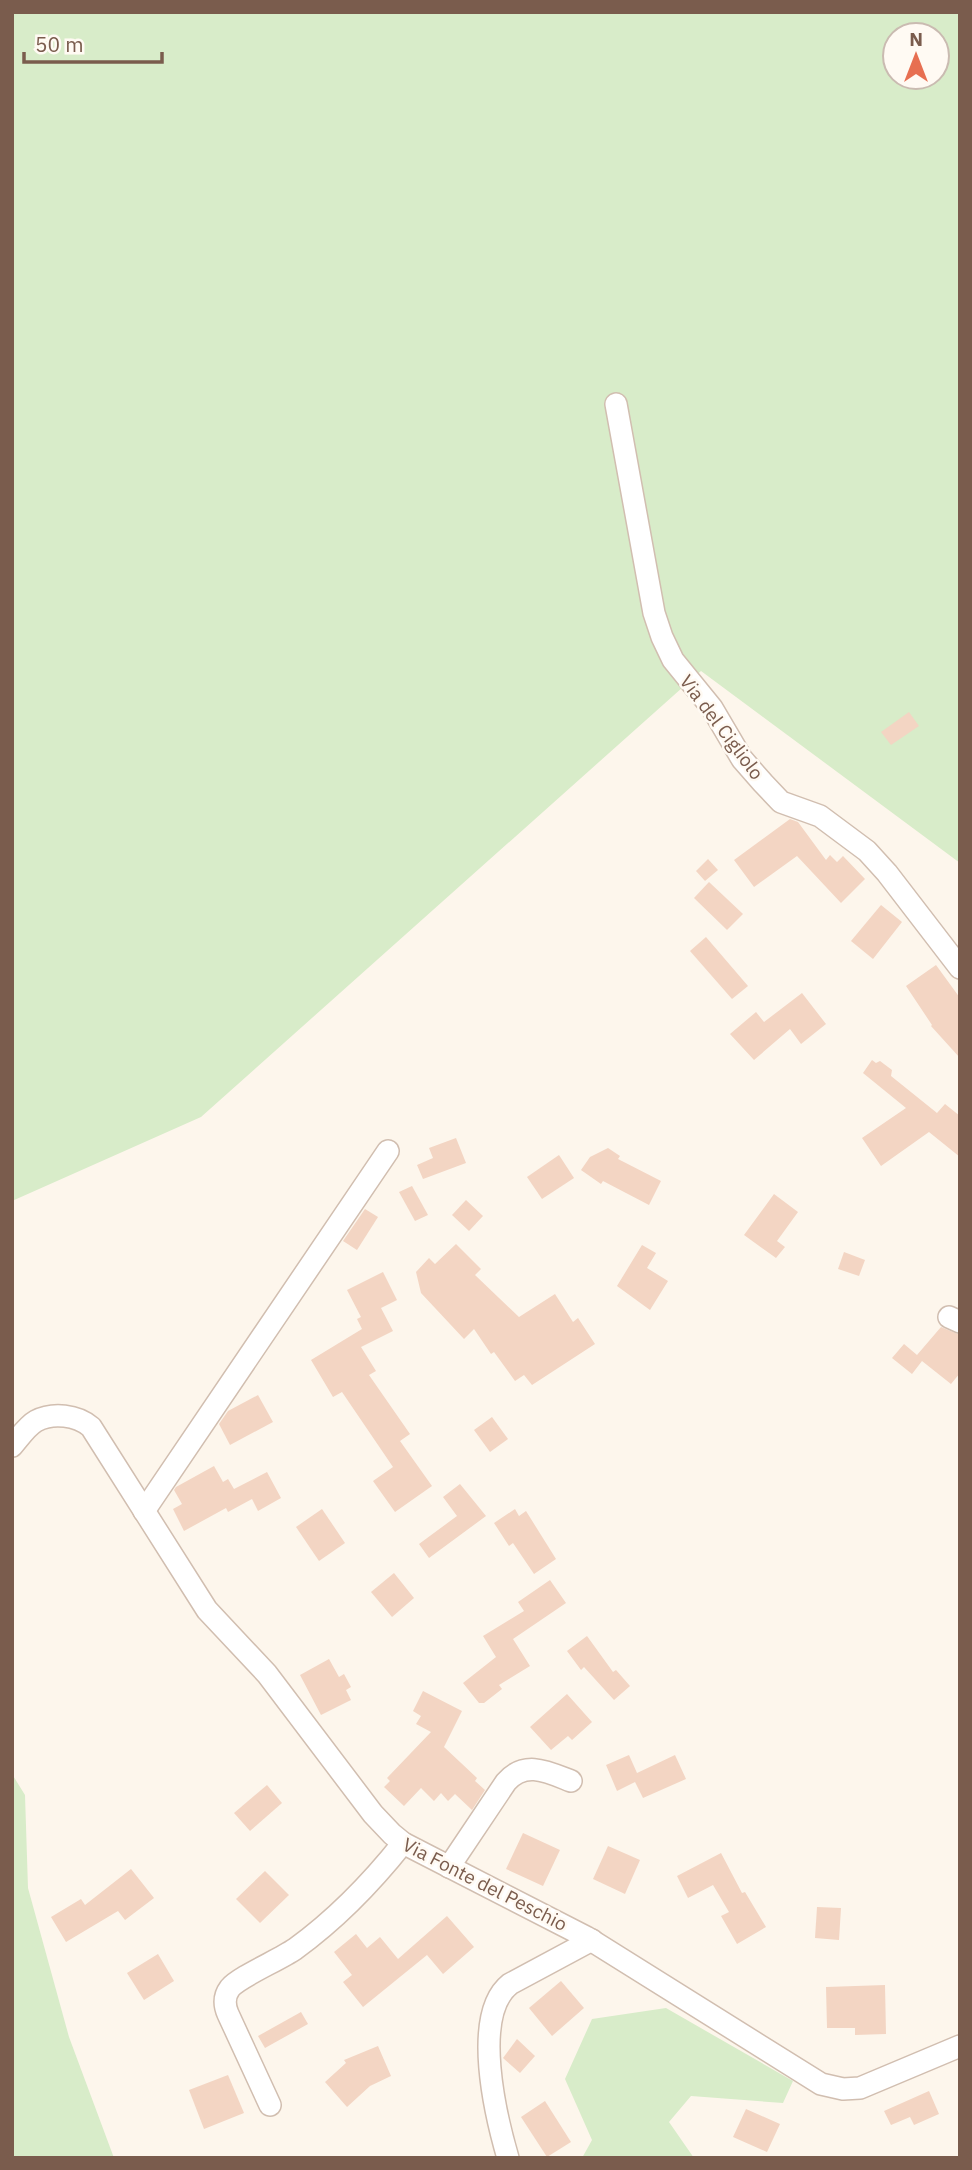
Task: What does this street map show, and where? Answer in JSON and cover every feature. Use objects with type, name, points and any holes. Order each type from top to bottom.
[{"type":"street","name":"Via del Cigliolo","points":[[616,404],[654,612],[673,660],[712,708],[742,759],[781,803],[803,808],[820,816],[867,851],[960,968]]},
{"type":"street","points":[[144,1511],[388,1151]]},
{"type":"street","name":"Via Fonte del Peschio","points":[[12,1446],[31,1425],[41,1419],[62,1416],[81,1420],[95,1432],[207,1610],[267,1674],[373,1814],[403,1843],[592,1940],[807,2077],[828,2086],[849,2089],[864,2087],[960,2046]]},
{"type":"street","points":[[449,1867],[506,1782],[516,1772],[538,1769],[571,1781]]},
{"type":"street","points":[[270,2105],[228,2014],[226,1994],[235,1983],[281,1959],[310,1938],[374,1878],[403,1843]]},
{"type":"street","points":[[508,2158],[495,2110],[490,2077],[491,2026],[495,2004],[510,1984],[592,1940]]},
{"type":"green space","points":[[12,12],[960,12],[960,863],[701,671],[201,1117],[12,1201]]},
{"type":"green space","points":[[12,1774],[25,1795],[28,1888],[69,2037],[114,2158],[12,2158]]},
{"type":"green space","points":[[666,2008],[793,2081],[783,2103],[691,2096],[669,2122],[694,2158],[582,2158],[592,2140],[565,2079],[592,2019]]},
{"type":"building","points":[[909,712],[919,726],[891,745],[881,732]]},
{"type":"building","points":[[790,819],[798,822],[826,860],[830,855],[837,862],[843,856],[865,879],[841,903],[797,856],[754,887],[734,860]]},
{"type":"building","points":[[708,859],[718,870],[705,881],[696,871]]},
{"type":"building","points":[[709,882],[743,914],[727,930],[694,898]]},
{"type":"building","points":[[881,905],[902,922],[873,959],[851,941]]},
{"type":"building","points":[[706,937],[748,986],[732,999],[690,951]]},
{"type":"building","points":[[936,965],[960,998],[960,1058],[931,1026],[906,986]]},
{"type":"building","points":[[802,993],[826,1024],[801,1044],[790,1029],[754,1060],[730,1034],[756,1012],[764,1022]]},
{"type":"building","points":[[872,1060],[876,1063],[880,1061],[892,1070],[891,1076],[937,1113],[945,1104],[960,1116],[960,1157],[929,1132],[881,1166],[862,1138],[906,1108],[863,1073]]},
{"type":"building","points":[[456,1138],[466,1163],[423,1179],[417,1165],[433,1158],[429,1148]]},
{"type":"building","points":[[608,1148],[620,1156],[618,1159],[661,1181],[649,1205],[603,1181],[601,1184],[581,1170],[590,1157]]},
{"type":"building","points":[[559,1155],[574,1178],[542,1199],[527,1177]]},
{"type":"building","points":[[412,1186],[428,1215],[415,1221],[399,1192]]},
{"type":"building","points":[[774,1194],[798,1212],[777,1241],[785,1247],[776,1258],[744,1235]]},
{"type":"building","points":[[466,1200],[483,1216],[469,1231],[452,1215]]},
{"type":"building","points":[[365,1209],[378,1217],[357,1250],[343,1241]]},
{"type":"building","points":[[456,1244],[481,1269],[475,1275],[519,1317],[555,1294],[573,1322],[578,1318],[595,1344],[532,1385],[524,1375],[515,1381],[494,1352],[491,1354],[474,1329],[464,1339],[421,1293],[416,1272],[429,1258],[435,1264]]},
{"type":"building","points":[[642,1245],[656,1253],[647,1268],[668,1281],[650,1310],[617,1286]]},
{"type":"building","points":[[844,1252],[865,1260],[859,1276],[838,1269]]},
{"type":"building","points":[[383,1272],[397,1300],[381,1308],[393,1331],[361,1347],[376,1371],[369,1375],[410,1434],[400,1441],[432,1486],[395,1512],[373,1481],[393,1467],[342,1392],[333,1397],[311,1360],[362,1329],[357,1319],[361,1317],[347,1290]]},
{"type":"building","points":[[941,1327],[960,1335],[960,1373],[951,1384],[922,1361],[912,1374],[892,1358],[904,1344],[917,1355]]},
{"type":"building","points":[[258,1395],[273,1422],[230,1445],[219,1424],[228,1411]]},
{"type":"building","points":[[492,1417],[508,1439],[490,1452],[474,1430]]},
{"type":"building","points":[[214,1466],[223,1482],[228,1479],[234,1489],[267,1472],[281,1498],[258,1511],[252,1499],[228,1512],[226,1508],[184,1531],[173,1509],[182,1504],[174,1490]]},
{"type":"building","points":[[460,1484],[486,1516],[429,1558],[419,1544],[457,1516],[443,1497]]},
{"type":"building","points":[[322,1509],[345,1543],[319,1561],[296,1527]]},
{"type":"building","points":[[515,1509],[519,1516],[526,1511],[556,1559],[534,1574],[513,1543],[509,1546],[494,1523]]},
{"type":"building","points":[[394,1573],[414,1598],[392,1617],[371,1592]]},
{"type":"building","points":[[550,1580],[566,1603],[513,1639],[530,1666],[499,1685],[502,1689],[484,1703],[479,1703],[463,1683],[496,1657],[483,1636],[524,1611],[518,1602]]},
{"type":"building","points":[[587,1636],[613,1672],[616,1670],[630,1686],[614,1700],[584,1667],[581,1670],[567,1651]]},
{"type":"building","points":[[329,1659],[339,1677],[344,1674],[351,1687],[346,1690],[351,1700],[321,1715],[300,1675]]},
{"type":"building","points":[[423,1691],[462,1711],[444,1747],[477,1778],[475,1781],[485,1790],[472,1810],[455,1794],[448,1801],[441,1793],[434,1801],[421,1788],[404,1806],[384,1787],[390,1781],[387,1778],[431,1732],[416,1724],[421,1716],[413,1711]]},
{"type":"building","points":[[567,1694],[592,1722],[572,1740],[568,1736],[551,1750],[530,1727]]},
{"type":"building","points":[[629,1755],[637,1773],[675,1755],[686,1779],[643,1798],[635,1782],[617,1791],[606,1765]]},
{"type":"building","points":[[267,1785],[282,1803],[250,1831],[234,1813]]},
{"type":"building","points":[[523,1833],[560,1850],[543,1886],[506,1869]]},
{"type":"building","points":[[608,1846],[640,1860],[625,1894],[593,1879]]},
{"type":"building","points":[[721,1853],[742,1893],[745,1892],[766,1927],[737,1944],[721,1916],[729,1912],[713,1885],[688,1898],[677,1876]]},
{"type":"building","points":[[131,1869],[154,1898],[125,1920],[118,1911],[66,1942],[51,1917],[81,1899],[85,1905]]},
{"type":"building","points":[[265,1871],[289,1895],[260,1923],[236,1899]]},
{"type":"building","points":[[817,1907],[841,1908],[839,1940],[815,1938]]},
{"type":"building","points":[[447,1916],[474,1947],[443,1974],[427,1955],[363,2007],[343,1982],[352,1975],[334,1952],[356,1934],[367,1948],[380,1937],[398,1959]]},
{"type":"building","points":[[158,1954],[174,1981],[144,2000],[127,1973]]},
{"type":"building","points":[[561,1981],[584,2008],[552,2036],[529,2008]]},
{"type":"building","points":[[885,1985],[886,2034],[855,2035],[855,2028],[827,2028],[826,1987]]},
{"type":"building","points":[[301,2012],[308,2024],[265,2048],[258,2036]]},
{"type":"building","points":[[517,2039],[535,2056],[520,2073],[503,2058]]},
{"type":"building","points":[[378,2046],[391,2076],[370,2086],[347,2107],[325,2082],[346,2063],[344,2060]]},
{"type":"building","points":[[228,2075],[244,2113],[204,2129],[189,2090]]},
{"type":"building","points":[[929,2091],[939,2114],[914,2125],[910,2117],[891,2125],[884,2111]]},
{"type":"building","points":[[545,2101],[571,2142],[547,2157],[521,2117]]},
{"type":"building","points":[[746,2109],[780,2124],[767,2152],[733,2137]]}]
